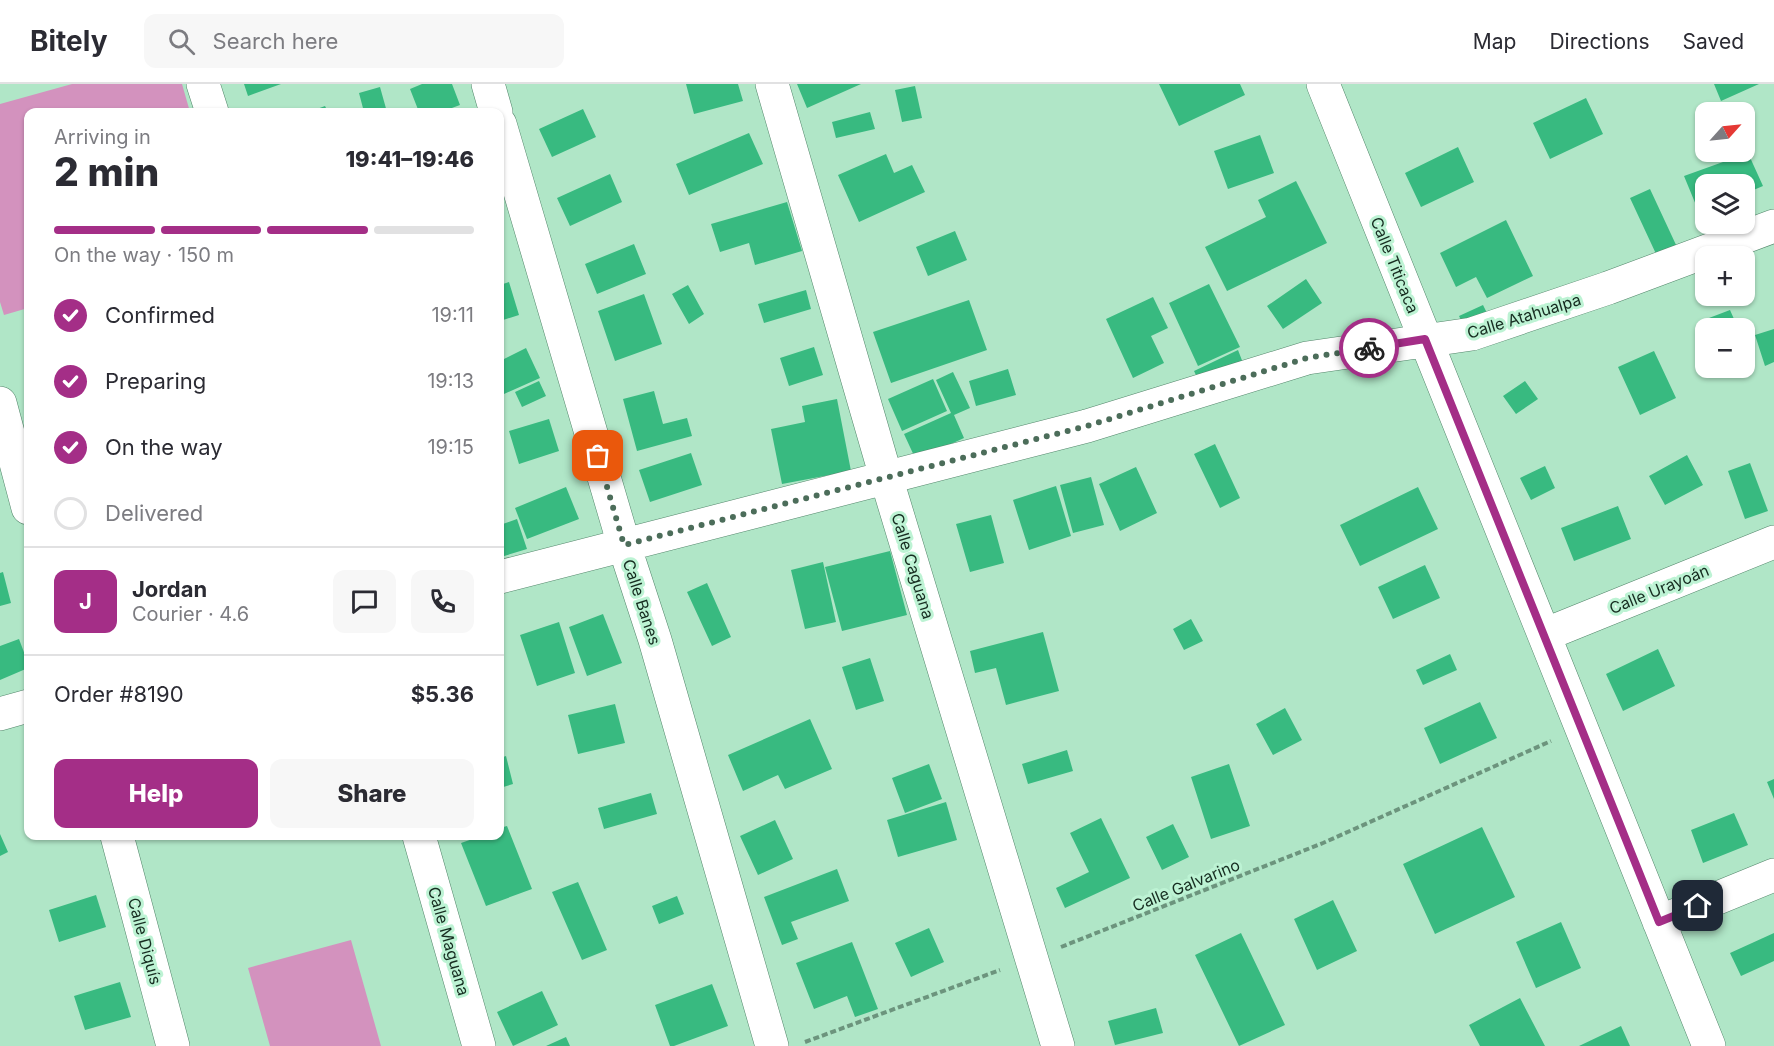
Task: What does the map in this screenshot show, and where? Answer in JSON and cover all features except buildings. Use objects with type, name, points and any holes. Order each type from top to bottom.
[{"type":"street","points":[[203,84],[211,108]]},
{"type":"street","points":[[488,84],[495,108]]},
{"type":"street","name":"Calle Caguana","points":[[772,84],[886,477],[1058,1046]]},
{"type":"street","name":"Calle Titicaca","points":[[1323,84],[1709,1046]]},
{"type":"street","name":"Calle Banes","points":[[504,138],[624,545],[788,1044]]},
{"type":"street","name":"Calle Atahualpa","points":[[504,576],[1087,426],[1307,358],[1425,339],[1472,334],[1608,288],[1774,226]]},
{"type":"street","points":[[0,403],[24,493]]},
{"type":"street","name":"Calle Urayoán","points":[[1544,635],[1774,542]]},
{"type":"street","points":[[0,714],[24,707]]},
{"type":"street","name":"Calle Diquís","points":[[118,840],[173,1046]]},
{"type":"street","name":"Calle Maguana","points":[[420,840],[479,1046]]},
{"type":"street","points":[[1659,922],[1774,875]]},
{"type":"path","name":"Calle Galvarino","points":[[788,1044],[1031,959],[1323,843],[1582,728]]},
{"type":"shaded area","points":[[72,84],[182,84],[189,108],[24,108],[24,309],[4,315],[0,302],[0,104]]},
{"type":"shaded area","points":[[351,940],[381,1046],[270,1046],[248,968]]},
{"type":"way so far","points":[[598,456],[624,545],[1087,426],[1307,358],[1369,348]]},
{"type":"route","points":[[1369,348],[1425,339],[1659,922],[1698,906]]}]
